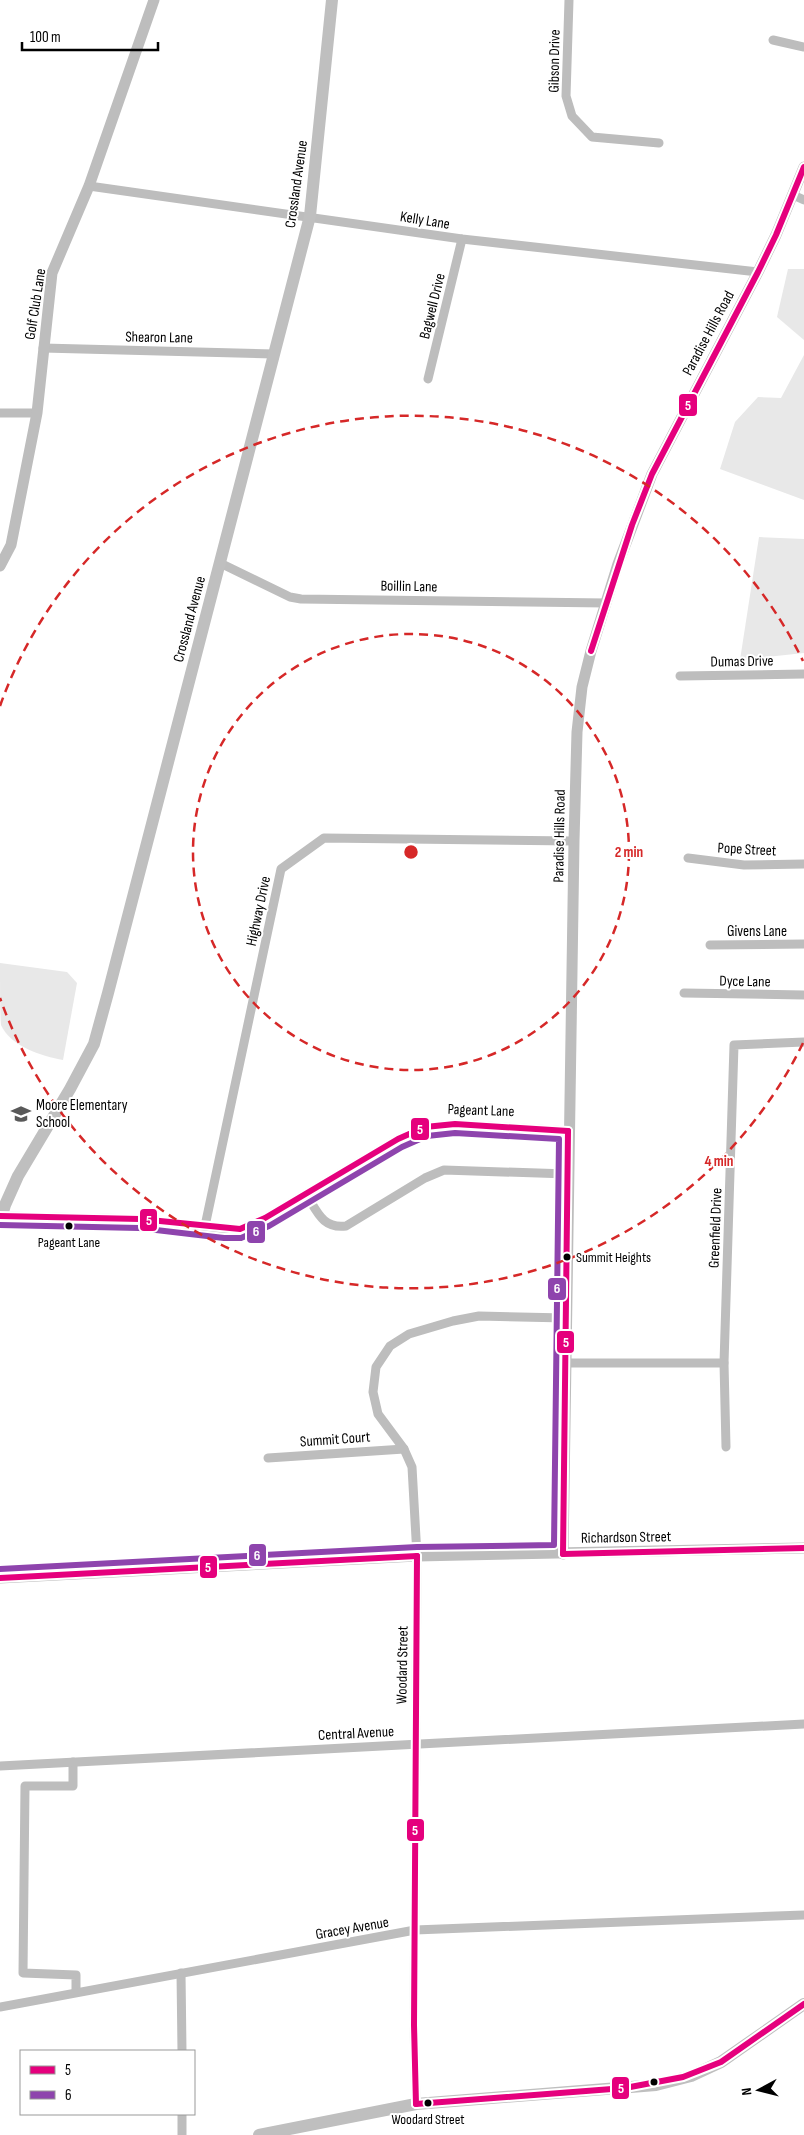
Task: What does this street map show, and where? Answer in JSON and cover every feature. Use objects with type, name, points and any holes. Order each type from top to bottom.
[{"type":"main road","name":"Crossland Avenue","points":[[0,1218],[18,1176],[70,1089],[94,1044],[310,216],[332,0]]},
{"type":"main road","points":[[259,2135],[416,2104],[623,2089],[670,2082],[698,2073],[720,2062],[804,2004]]},
{"type":"street","name":"Golf Club Lane","points":[[0,566],[10,545],[37,412],[52,273],[89,186],[154,0]]},
{"type":"street","name":"Gibson Drive","points":[[569,0],[566,96],[572,116],[592,137],[659,143]]},
{"type":"street","points":[[773,40],[804,46]]},
{"type":"street","name":"Paradise Hills Road","points":[[563,1554],[568,1131],[574,841],[577,732],[582,687],[606,603],[632,525],[652,474],[758,272],[804,166]]},
{"type":"street","name":"Kelly Lane","points":[[89,186],[462,239],[758,272]]},
{"type":"street","points":[[793,195],[804,200]]},
{"type":"street","name":"Bagwell Drive","points":[[428,378],[462,239]]},
{"type":"street","name":"Shearon Lane","points":[[43,348],[274,354]]},
{"type":"street","points":[[0,413],[37,412]]},
{"type":"street","name":"Boillin Lane","points":[[220,563],[290,597],[301,599],[606,603]]},
{"type":"street","name":"Dumas Drive","points":[[680,676],[804,674]]},
{"type":"street","name":"Highway Drive","points":[[205,1226],[281,869],[324,838],[574,841]]},
{"type":"street","name":"Pope Street","points":[[688,858],[744,865],[804,864]]},
{"type":"street","name":"Givens Lane","points":[[710,945],[804,944]]},
{"type":"street","name":"Dyce Lane","points":[[684,993],[804,995]]},
{"type":"street","name":"Greenfield Drive","points":[[726,1447],[724,1363],[734,1045],[804,1042]]},
{"type":"street","name":"Pageant Lane","points":[[0,1218],[140,1219],[225,1229],[246,1227],[306,1194],[398,1138],[425,1128],[455,1124],[568,1131]]},
{"type":"street","points":[[306,1194],[322,1220],[336,1227],[346,1226],[425,1178],[444,1170],[568,1174]]},
{"type":"street","points":[[417,1556],[412,1467],[404,1449],[378,1414],[373,1392],[376,1367],[390,1346],[408,1334],[479,1316],[566,1318]]},
{"type":"street","points":[[565,1363],[724,1363]]},
{"type":"street","name":"Summit Court","points":[[268,1458],[404,1449]]},
{"type":"street","name":"Richardson Street","points":[[0,1578],[417,1556],[804,1548]]},
{"type":"street","name":"Woodard Street","points":[[416,2104],[414,2025],[417,1556]]},
{"type":"street","name":"Central Avenue","points":[[0,1766],[804,1724]]},
{"type":"street","points":[[73,1762],[73,1786],[25,1786],[23,1973],[76,1975],[76,1992]]},
{"type":"street","name":"Gracey Avenue","points":[[0,2007],[415,1930],[804,1915]]},
{"type":"street","points":[[181,1973],[182,2050]]},
{"type":"street","points":[[182,2115],[182,2135]]},
{"type":"shaded area","points":[[788,269],[804,269],[804,340],[777,317]]},
{"type":"shaded area","points":[[804,355],[804,500],[720,469],[735,422],[758,397],[781,398]]},
{"type":"shaded area","points":[[759,537],[804,539],[804,653],[740,660]]},
{"type":"shaded area","points":[[0,963],[67,972],[77,983],[63,1060],[37,1053],[19,1045],[6,1033],[1,1025]]},
{"type":"transit line","name":"5","points":[[591,651],[632,525],[652,474],[758,272],[776,235],[804,167]]},
{"type":"transit line","name":"5","points":[[0,1216],[140,1219],[240,1229],[265,1218],[398,1139],[425,1127],[455,1124],[568,1131]]},
{"type":"transit line","name":"5","points":[[563,1554],[568,1131]]},
{"type":"transit line","name":"6","points":[[0,1225],[139,1228],[224,1238],[241,1238],[269,1226],[402,1147],[427,1136],[455,1133],[559,1139],[554,1545],[417,1547],[0,1569]]},
{"type":"transit line","name":"5","points":[[563,1554],[804,1548]]},
{"type":"transit line","name":"5","points":[[0,1578],[417,1556]]},
{"type":"transit line","name":"5","points":[[416,2104],[414,2025],[417,1556]]},
{"type":"transit line","name":"5","points":[[416,2104],[625,2088],[683,2077],[721,2062],[804,2004]]},
{"type":"place","name":"Moore Elementary School","points":[[21,1114]]},
{"type":"place","name":"Pageant Lane","points":[[69,1226]]},
{"type":"place","name":"Summit Heights","points":[[567,1257]]},
{"type":"place","name":"Woodard Street","points":[[428,2103]]}]
